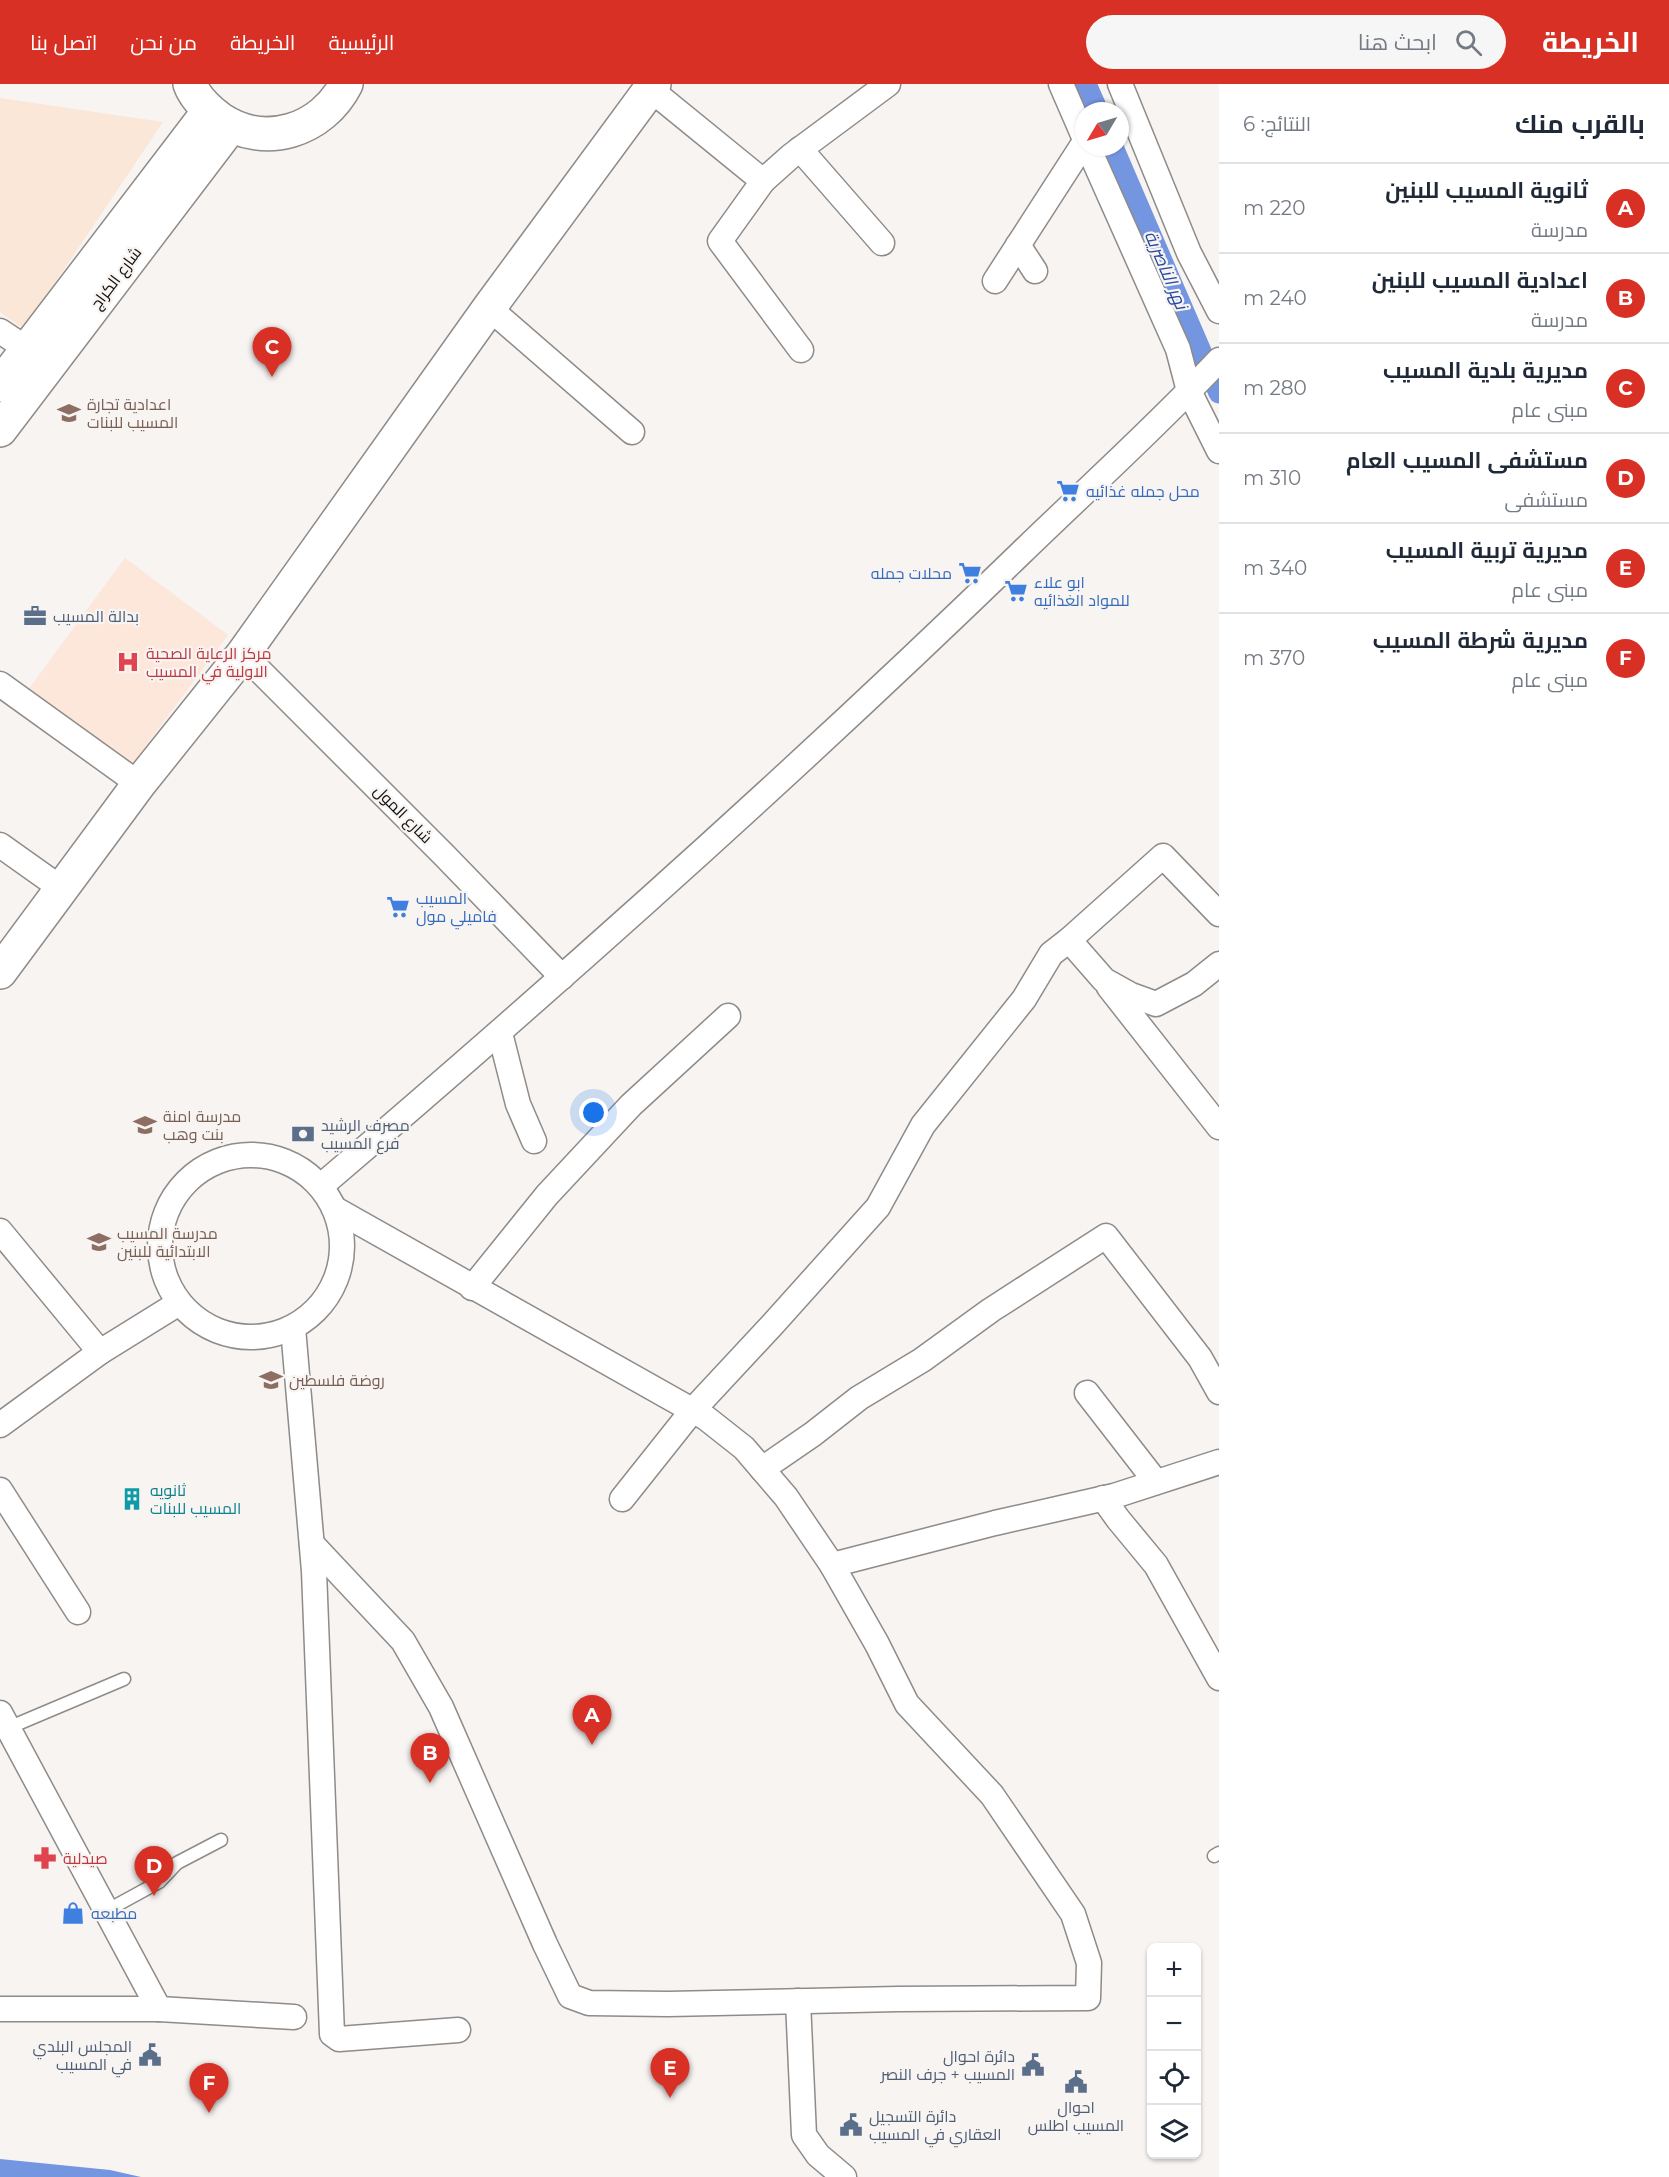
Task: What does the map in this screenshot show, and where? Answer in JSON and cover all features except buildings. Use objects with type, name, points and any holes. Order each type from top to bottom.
[{"type":"street","points":[[190,84],[192,90],[220,118],[254,133],[278,134],[302,128],[322,116],[339,98],[346,84]]},
{"type":"street","points":[[801,350],[720,241],[763,181],[800,149],[888,84]]},
{"type":"street","points":[[1061,84],[1075,116]]},
{"type":"street","points":[[1120,84],[1189,253],[1219,311]]},
{"type":"street","points":[[0,971],[139,784],[243,654],[489,308],[652,86],[763,181]]},
{"type":"street","name":"شارع الكراج","points":[[0,384],[220,118]]},
{"type":"street","name":"شارع الكراج","points":[[0,430],[220,118]]},
{"type":"street","points":[[800,149],[882,243]]},
{"type":"street","points":[[995,281],[1076,156]]},
{"type":"street","points":[[1092,156],[1194,386],[1219,451]]},
{"type":"street","points":[[1018,244],[1035,271]]},
{"type":"street","points":[[489,308],[632,432]]},
{"type":"street","points":[[0,331],[27,349]]},
{"type":"street","points":[[321,1186],[500,1033],[933,639],[1219,360]]},
{"type":"street","name":"شارع المول","points":[[243,654],[562,977]]},
{"type":"street","points":[[0,684],[139,784]]},
{"type":"street","points":[[0,845],[62,889]]},
{"type":"street","points":[[622,1499],[692,1411],[878,1207],[922,1125],[1024,999],[1050,954],[1069,940],[1163,856],[1219,914]]},
{"type":"street","points":[[1069,940],[1104,980],[1219,1127]]},
{"type":"street","points":[[1104,980],[1131,995],[1156,1004],[1194,984],[1219,964]]},
{"type":"street","points":[[472,1288],[547,1195],[631,1105],[728,1016]]},
{"type":"street","points":[[500,1033],[518,1104],[534,1141]]},
{"type":"street","points":[[235,1155],[266,1155],[296,1166],[321,1186],[335,1209],[341,1232],[342,1255],[337,1277],[327,1297],[311,1315],[292,1328],[269,1336],[244,1337],[219,1332],[197,1320],[179,1303],[164,1275],[159,1243],[165,1212],[181,1185],[205,1166],[235,1155]]},
{"type":"street","points":[[312,1544],[403,1641],[441,1707],[570,1996],[589,2002],[657,2004],[1088,1998],[1089,1963],[1075,1913],[992,1795],[907,1704],[832,1565],[786,1497],[744,1448],[706,1418],[335,1209]]},
{"type":"street","points":[[0,1230],[100,1352]]},
{"type":"street","points":[[762,1468],[813,1434],[859,1398],[922,1360],[991,1310],[1106,1236],[1200,1358],[1219,1392]]},
{"type":"street","points":[[0,1425],[100,1352],[179,1303]]},
{"type":"street","points":[[292,1328],[312,1544],[332,2034],[339,2039],[458,2030]]},
{"type":"street","points":[[1087,1393],[1156,1482]]},
{"type":"street","points":[[832,1565],[1104,1498],[1219,1462]]},
{"type":"street","points":[[0,1490],[78,1612]]},
{"type":"street","points":[[1104,1498],[1118,1519],[1156,1565],[1219,1678]]},
{"type":"street","points":[[3,1724],[159,2009]]},
{"type":"street","points":[[798,2001],[804,2134],[818,2155],[844,2177]]},
{"type":"street","points":[[0,2009],[159,2009],[294,2017]]},
{"type":"lane","points":[[3,1724],[123,1679]]},
{"type":"lane","points":[[106,1911],[159,1882],[177,1863],[220,1840]]},
{"type":"shaded area","points":[[0,98],[163,122],[24,329],[0,312]]},
{"type":"shaded area","name":"مركز الرعاية الصحية الاولية في المسيب","points":[[125,558],[228,635],[130,767],[28,690]]},
{"type":"water","points":[[0,2159],[110,2170],[141,2177],[0,2177]]},
{"type":"waterway","name":"نهر الناصرية","points":[[1086,84],[1094,102]]},
{"type":"waterway","name":"نهر الناصرية","points":[[1117,156],[1219,393]]},
{"type":"place","name":"مديرية بلدية المسيب","points":[[272,377]]},
{"type":"place","name":"اعدادية تجارة المسيب للبنات","points":[[69,413]]},
{"type":"place","name":"محل جمله غذائيه","points":[[1068,491]]},
{"type":"place","name":"محلات جمله","points":[[970,573]]},
{"type":"place","name":"ابو علاء للمواد الغذائيه","points":[[1016,591]]},
{"type":"place","name":"بدالة المسيب","points":[[35,616]]},
{"type":"place","name":"مركز الرعاية الصحية الاولية في المسيب","points":[[128,662]]},
{"type":"place","name":"المسيب فاميلي مول","points":[[398,907]]},
{"type":"place","name":"مدرسة امنة بنت وهب","points":[[145,1125]]},
{"type":"place","name":"مصرف الرشيد فرع المسيب","points":[[303,1134]]},
{"type":"place","name":"مدرسة المسيب الابتدائية للبنين","points":[[99,1242]]},
{"type":"place","name":"روضة فلسطين","points":[[271,1380]]},
{"type":"place","name":"ثانويه المسيب للبنات","points":[[132,1499]]},
{"type":"place","name":"ثانوية المسيب للبنين","points":[[592,1745]]},
{"type":"place","name":"اعدادية المسيب للبنين","points":[[430,1783]]},
{"type":"place","name":"صيدلية","points":[[45,1858]]},
{"type":"place","name":"مستشفى المسيب العام","points":[[154,1896]]},
{"type":"place","name":"مطبعه","points":[[73,1913]]},
{"type":"place","name":"المجلس البلدي في المسيب","points":[[150,2055]]},
{"type":"place","name":"دائرة احوال المسيب + جرف النصر","points":[[1033,2065]]},
{"type":"place","name":"احوال المسيب اطلس","points":[[1076,2082]]},
{"type":"place","name":"مديرية تربية المسيب","points":[[670,2098]]},
{"type":"place","name":"مديرية شرطة المسيب","points":[[209,2113]]},
{"type":"place","name":"دائرة التسجيل العقاري في المسيب","points":[[851,2125]]}]
